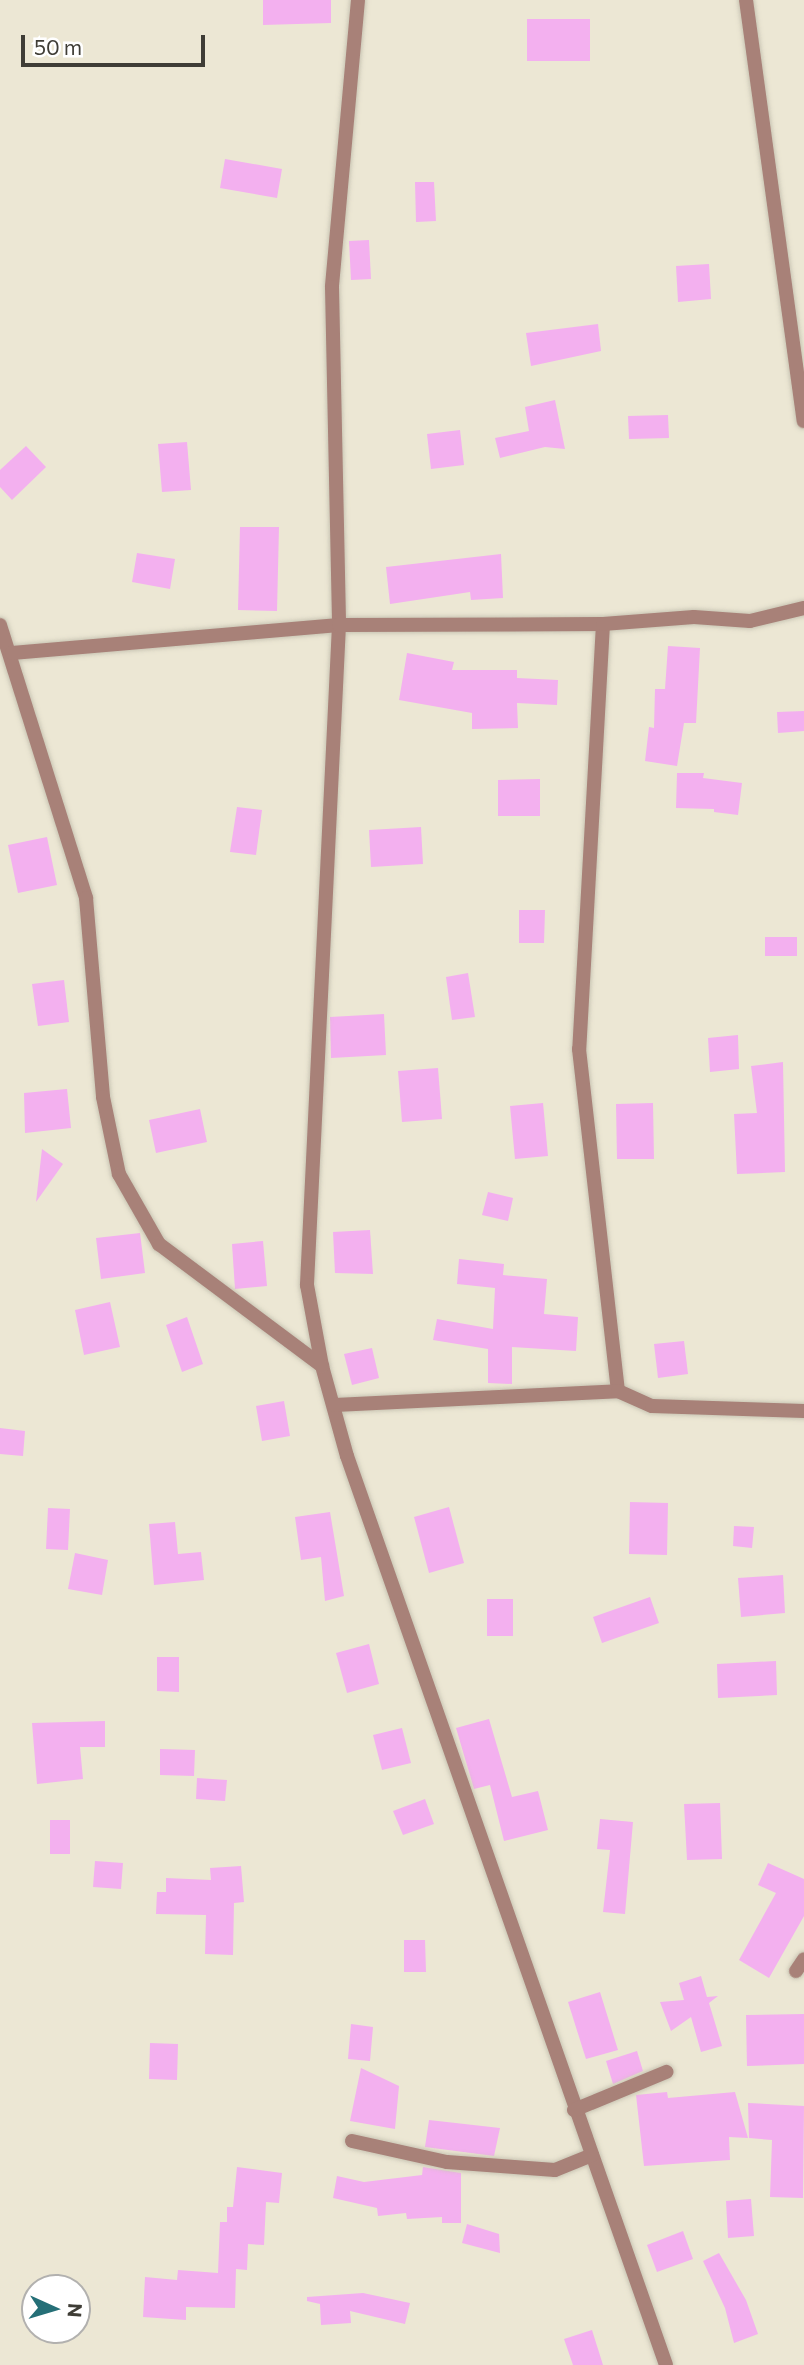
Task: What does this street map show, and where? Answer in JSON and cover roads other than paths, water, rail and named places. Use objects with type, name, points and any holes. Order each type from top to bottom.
[{"type":"street","points":[[358,0],[332,287],[339,625],[307,1285],[321,1366],[335,1405],[347,1456],[574,2110],[666,2365]]},
{"type":"street","points":[[746,0],[804,421]]},
{"type":"street","points":[[12,653],[339,625],[603,624],[694,617],[750,621],[804,608]]},
{"type":"street","points":[[603,624],[579,1049],[618,1391]]},
{"type":"street","points":[[0,625],[12,653],[86,898],[103,1097],[119,1174],[159,1244],[321,1366]]},
{"type":"street","points":[[335,1405],[618,1391],[652,1406],[804,1411]]},
{"type":"street","points":[[574,2110],[666,2072]]},
{"type":"street","points":[[352,2141],[447,2162],[555,2170],[592,2155]]}]
